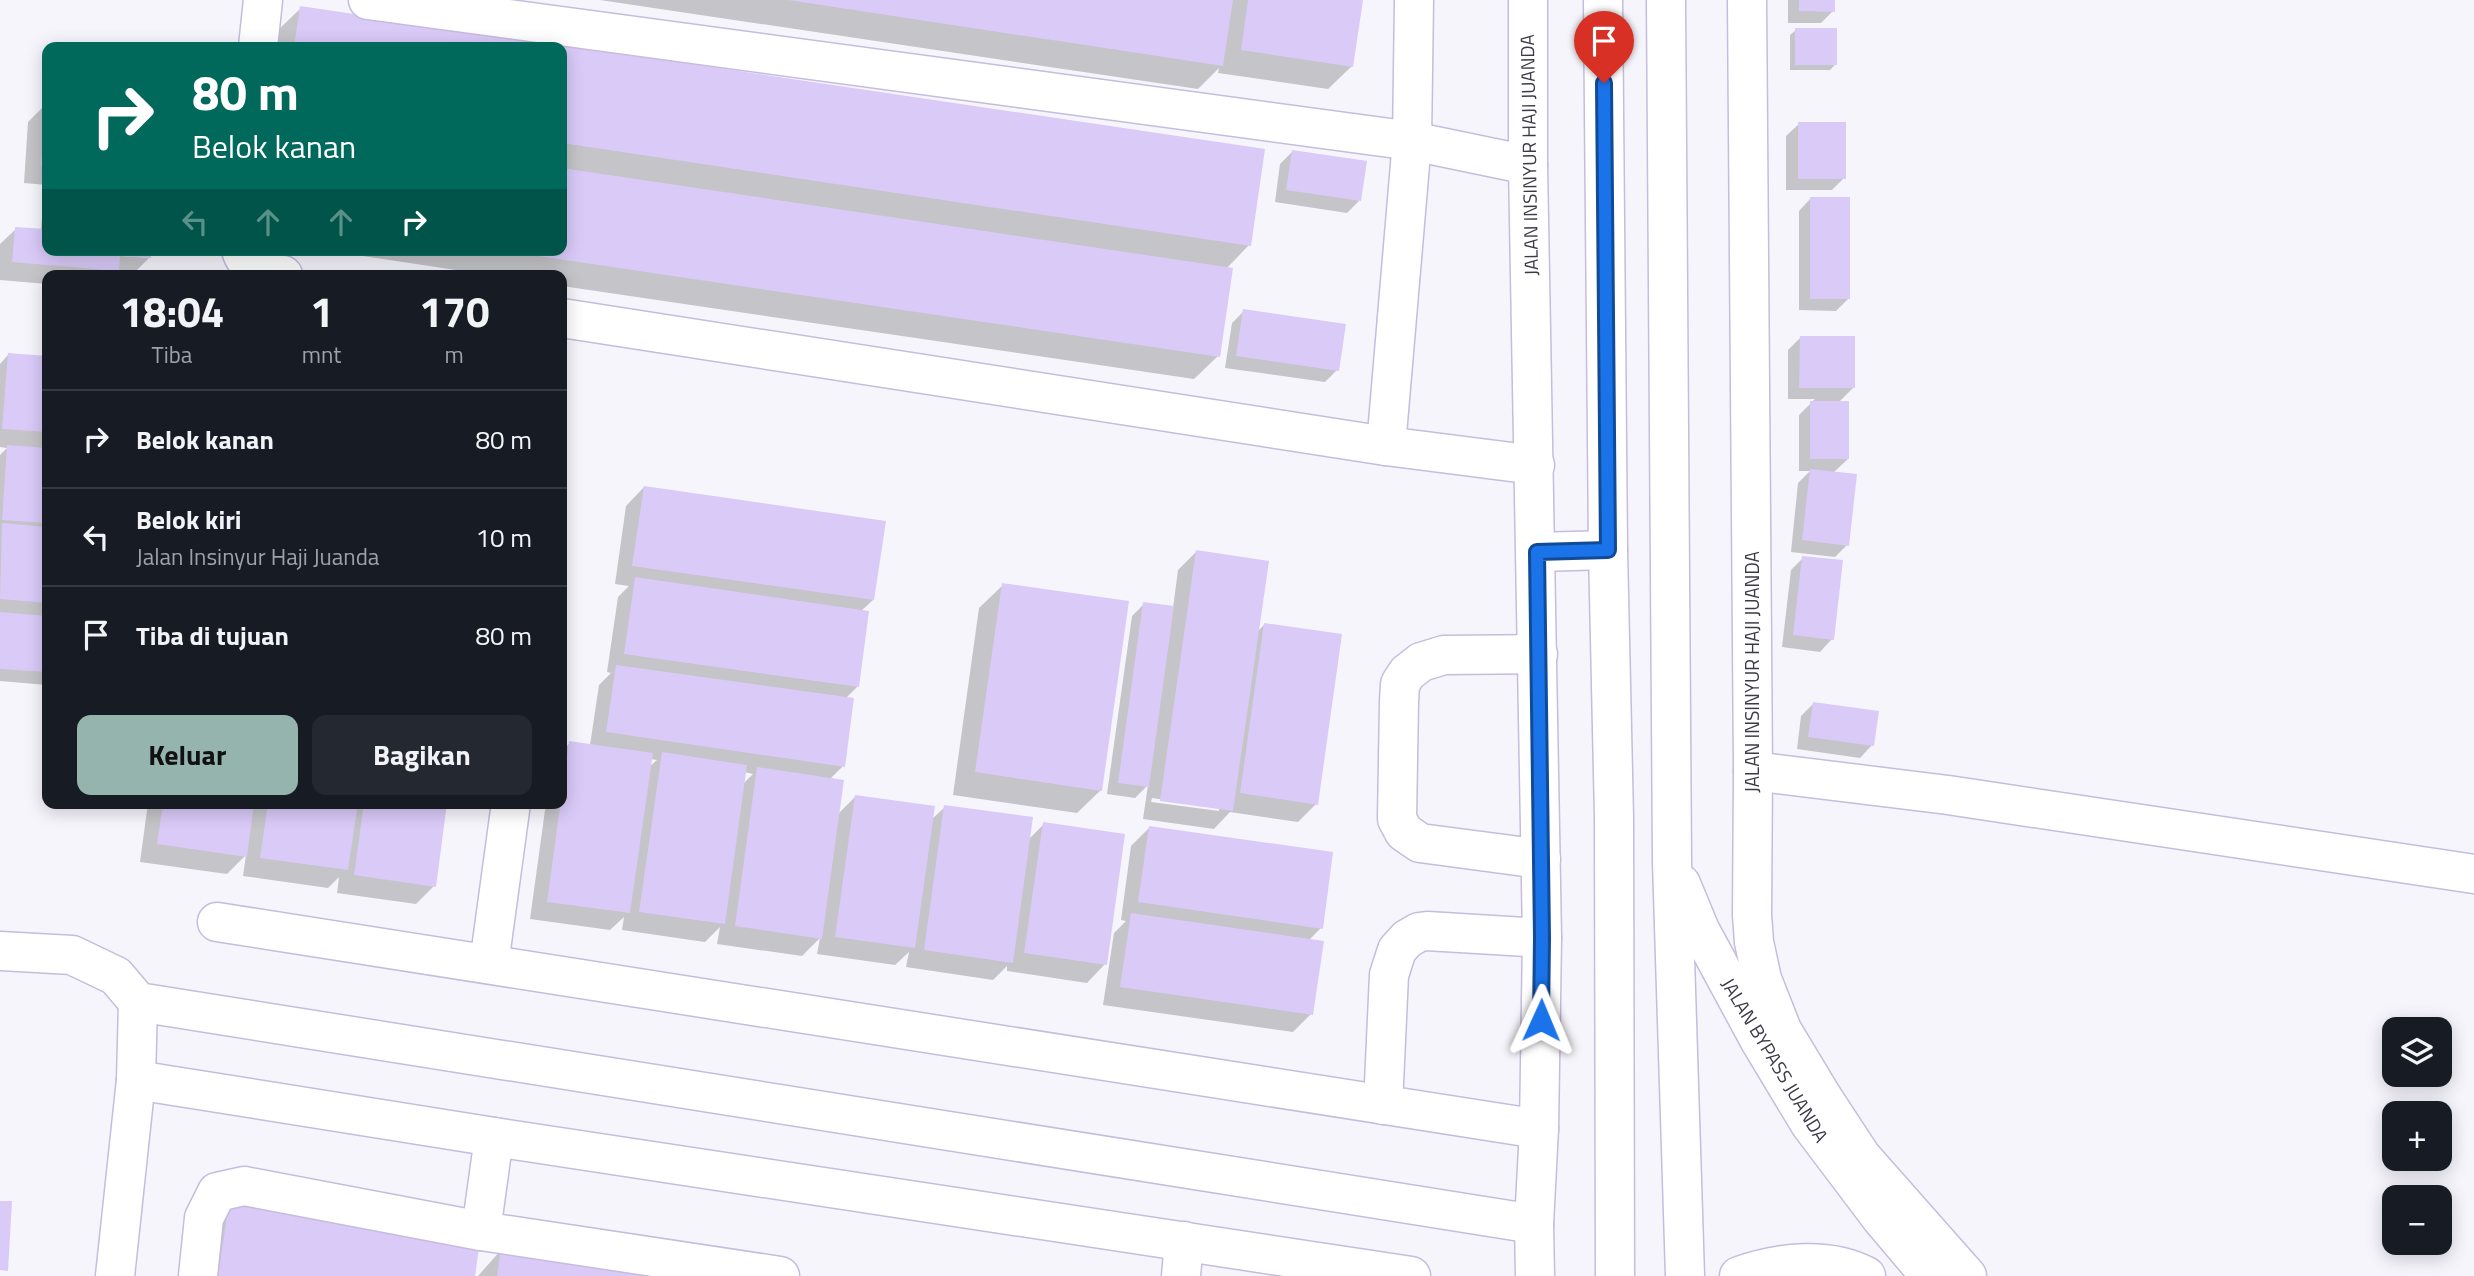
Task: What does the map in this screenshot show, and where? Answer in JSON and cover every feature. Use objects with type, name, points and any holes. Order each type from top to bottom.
[{"type":"main road","points":[[259,42],[263,0]]},
{"type":"main road","points":[[368,0],[1412,141],[1528,165]]},
{"type":"main road","points":[[1386,446],[1412,141],[1414,0]]},
{"type":"main road","name":"JALAN INSINYUR HAJI JUANDA","points":[[1528,0],[1528,165],[1542,938],[1535,1276]]},
{"type":"main road","points":[[1603,0],[1608,550],[1614,818],[1615,1276]]},
{"type":"main road","points":[[1666,0],[1672,862],[1685,1276]]},
{"type":"main road","name":"JALAN INSINYUR HAJI JUANDA","points":[[1746,0],[1754,942],[1762,979],[1782,1030],[1823,1098],[1861,1156],[1967,1276]]},
{"type":"main road","points":[[242,256],[259,270]]},
{"type":"main road","points":[[567,319],[1386,446],[1535,465]]},
{"type":"main road","points":[[1537,552],[1608,550]]},
{"type":"main road","points":[[1538,654],[1444,655],[1420,662],[1406,673],[1400,684],[1397,819],[1404,832],[1420,843],[1541,859]]},
{"type":"main road","points":[[1753,771],[1948,795],[2474,874]]},
{"type":"main road","points":[[489,964],[510,809]]},
{"type":"main road","name":"JALAN BYPASS JUANDA","points":[[1672,862],[1700,930],[1760,1041],[1810,1124],[1881,1218],[1930,1276]]},
{"type":"main road","points":[[217,922],[1539,1129]]},
{"type":"main road","points":[[1382,1105],[1389,975],[1397,950],[1407,939],[1427,931],[1542,938]]},
{"type":"main road","points":[[0,951],[72,955],[116,976],[138,1002],[1534,1224]]},
{"type":"main road","points":[[116,1276],[136,1080],[138,1002]]},
{"type":"main road","points":[[136,1080],[494,1137],[1183,1259],[1411,1276]]},
{"type":"main road","points":[[481,1231],[494,1137]]},
{"type":"main road","points":[[198,1276],[204,1218],[217,1192],[244,1186],[481,1231],[780,1276]]},
{"type":"main road","points":[[1739,1276],[1807,1263],[1849,1267],[1866,1276]]},
{"type":"building","points":[[788,0],[1233,0],[1223,66]]},
{"type":"building","points":[[1248,0],[1363,0],[1353,67],[1241,50]]},
{"type":"building","points":[[1799,0],[1835,0],[1835,12],[1799,11]]},
{"type":"building","points":[[300,6],[543,42],[295,42]]},
{"type":"building","points":[[1795,28],[1837,28],[1837,65],[1795,65]]},
{"type":"building","points":[[567,46],[1265,149],[1251,246],[567,144]]},
{"type":"building","points":[[1798,122],[1846,122],[1846,179],[1798,179]]},
{"type":"building","points":[[1292,150],[1367,161],[1361,201],[1286,190]]},
{"type":"building","points":[[567,169],[1233,268],[1220,357],[538,256],[567,256]]},
{"type":"building","points":[[1810,197],[1850,197],[1850,299],[1810,299]]},
{"type":"building","points":[[15,227],[42,229],[42,256],[120,256],[119,270],[12,262]]},
{"type":"building","points":[[120,256],[151,256],[151,258]]},
{"type":"building","points":[[1243,309],[1346,324],[1339,371],[1236,356]]},
{"type":"building","points":[[1800,336],[1855,336],[1855,388],[1799,388]]},
{"type":"building","points":[[8,353],[42,356],[42,432],[2,429]]},
{"type":"building","points":[[1810,401],[1849,401],[1849,459],[1810,459]]},
{"type":"building","points":[[7,445],[42,448],[42,523],[2,520]]},
{"type":"building","points":[[1810,469],[1857,474],[1849,546],[1802,540]]},
{"type":"building","points":[[644,486],[886,521],[874,600],[632,566]]},
{"type":"building","points":[[2,523],[42,527],[42,603],[0,599]]},
{"type":"building","points":[[1196,550],[1269,561],[1233,811],[1160,801]]},
{"type":"building","points":[[1802,556],[1843,560],[1834,640],[1793,635]]},
{"type":"building","points":[[635,577],[869,611],[859,687],[624,654]]},
{"type":"building","points":[[1002,583],[1129,601],[1102,791],[975,772]]},
{"type":"building","points":[[1143,602],[1174,606],[1149,787],[1118,783]]},
{"type":"building","points":[[0,612],[42,616],[42,672],[0,669]]},
{"type":"building","points":[[1264,623],[1342,634],[1318,805],[1240,793]]},
{"type":"building","points":[[616,665],[854,698],[845,767],[606,732]]},
{"type":"building","points":[[1813,702],[1879,711],[1874,746],[1808,737]]},
{"type":"building","points":[[569,741],[653,753],[630,913],[547,902],[560,809],[567,809]]},
{"type":"building","points":[[662,752],[747,765],[725,924],[639,912]]},
{"type":"building","points":[[757,767],[844,780],[822,939],[735,926]]},
{"type":"building","points":[[855,795],[935,806],[915,948],[835,937]]},
{"type":"building","points":[[944,805],[1033,817],[1013,963],[924,950]]},
{"type":"building","points":[[162,809],[253,809],[247,857],[157,844]]},
{"type":"building","points":[[267,809],[357,809],[348,870],[260,858]]},
{"type":"building","points":[[363,809],[446,809],[436,887],[354,875]]},
{"type":"building","points":[[1043,822],[1125,834],[1107,965],[1024,953]]},
{"type":"building","points":[[1149,826],[1333,852],[1323,929],[1138,902]]},
{"type":"building","points":[[1131,913],[1324,941],[1313,1015],[1120,987]]},
{"type":"building","points":[[0,1201],[12,1201],[8,1271],[0,1270]]},
{"type":"building","points":[[229,1203],[480,1241],[475,1276],[218,1276]]},
{"type":"building","points":[[501,1248],[688,1276],[497,1276]]},
{"type":"route","points":[[1541,1020],[1537,552],[1608,550],[1604,83]]}]
